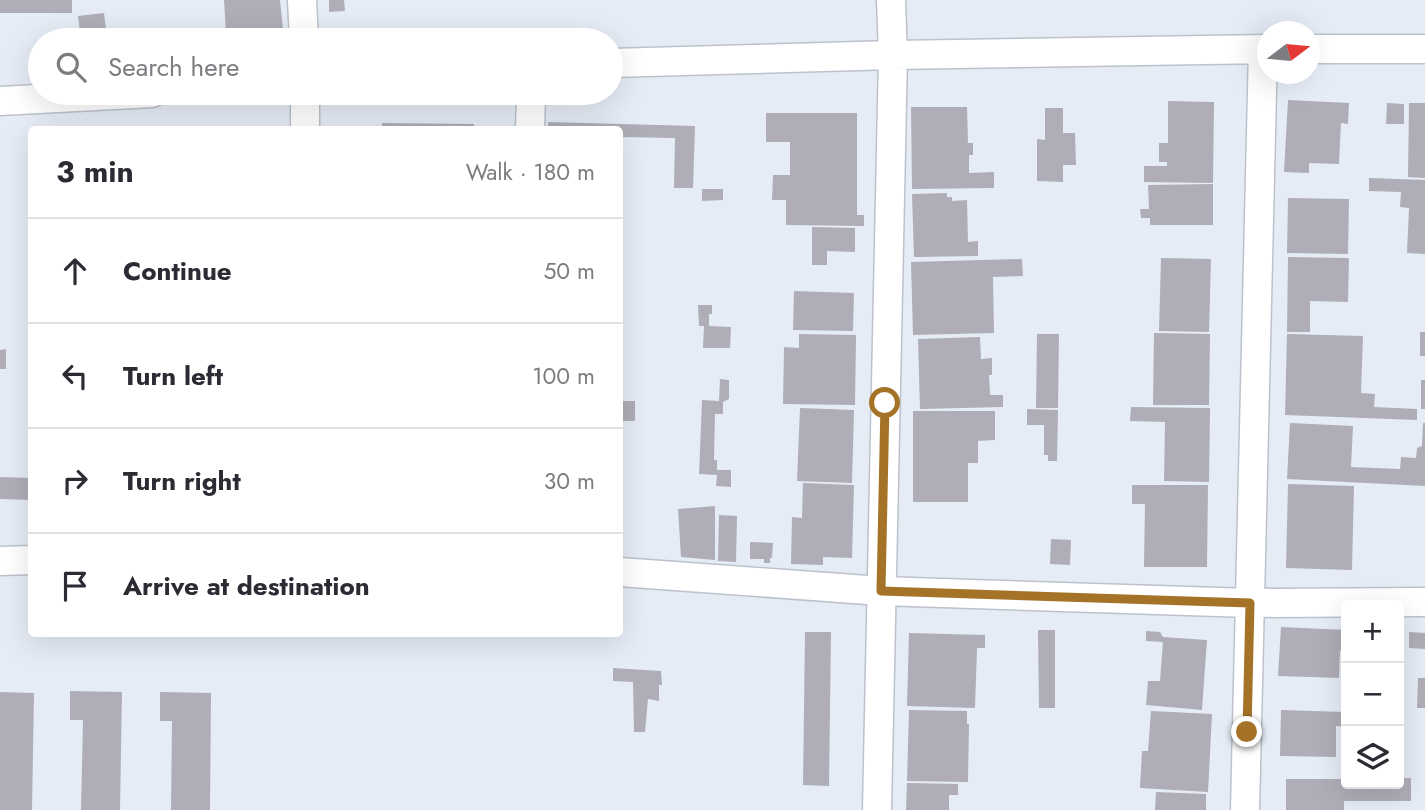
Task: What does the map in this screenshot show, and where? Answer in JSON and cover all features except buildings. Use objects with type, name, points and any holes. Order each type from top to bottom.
[{"type":"street","points":[[302,0],[303,28]]},
{"type":"street","points":[[877,810],[893,55],[891,0]]},
{"type":"street","points":[[1320,49],[1425,49]]},
{"type":"street","points":[[623,63],[893,55],[1257,50]]},
{"type":"street","points":[[1245,810],[1264,84]]},
{"type":"street","points":[[0,101],[28,100]]},
{"type":"street","points":[[305,105],[305,126]]},
{"type":"street","points":[[530,126],[531,105]]},
{"type":"street","points":[[0,561],[28,560]]},
{"type":"street","points":[[623,572],[881,591],[1250,603],[1425,602]]},
{"type":"route","points":[[885,403],[881,591],[1250,603],[1247,732]]}]
